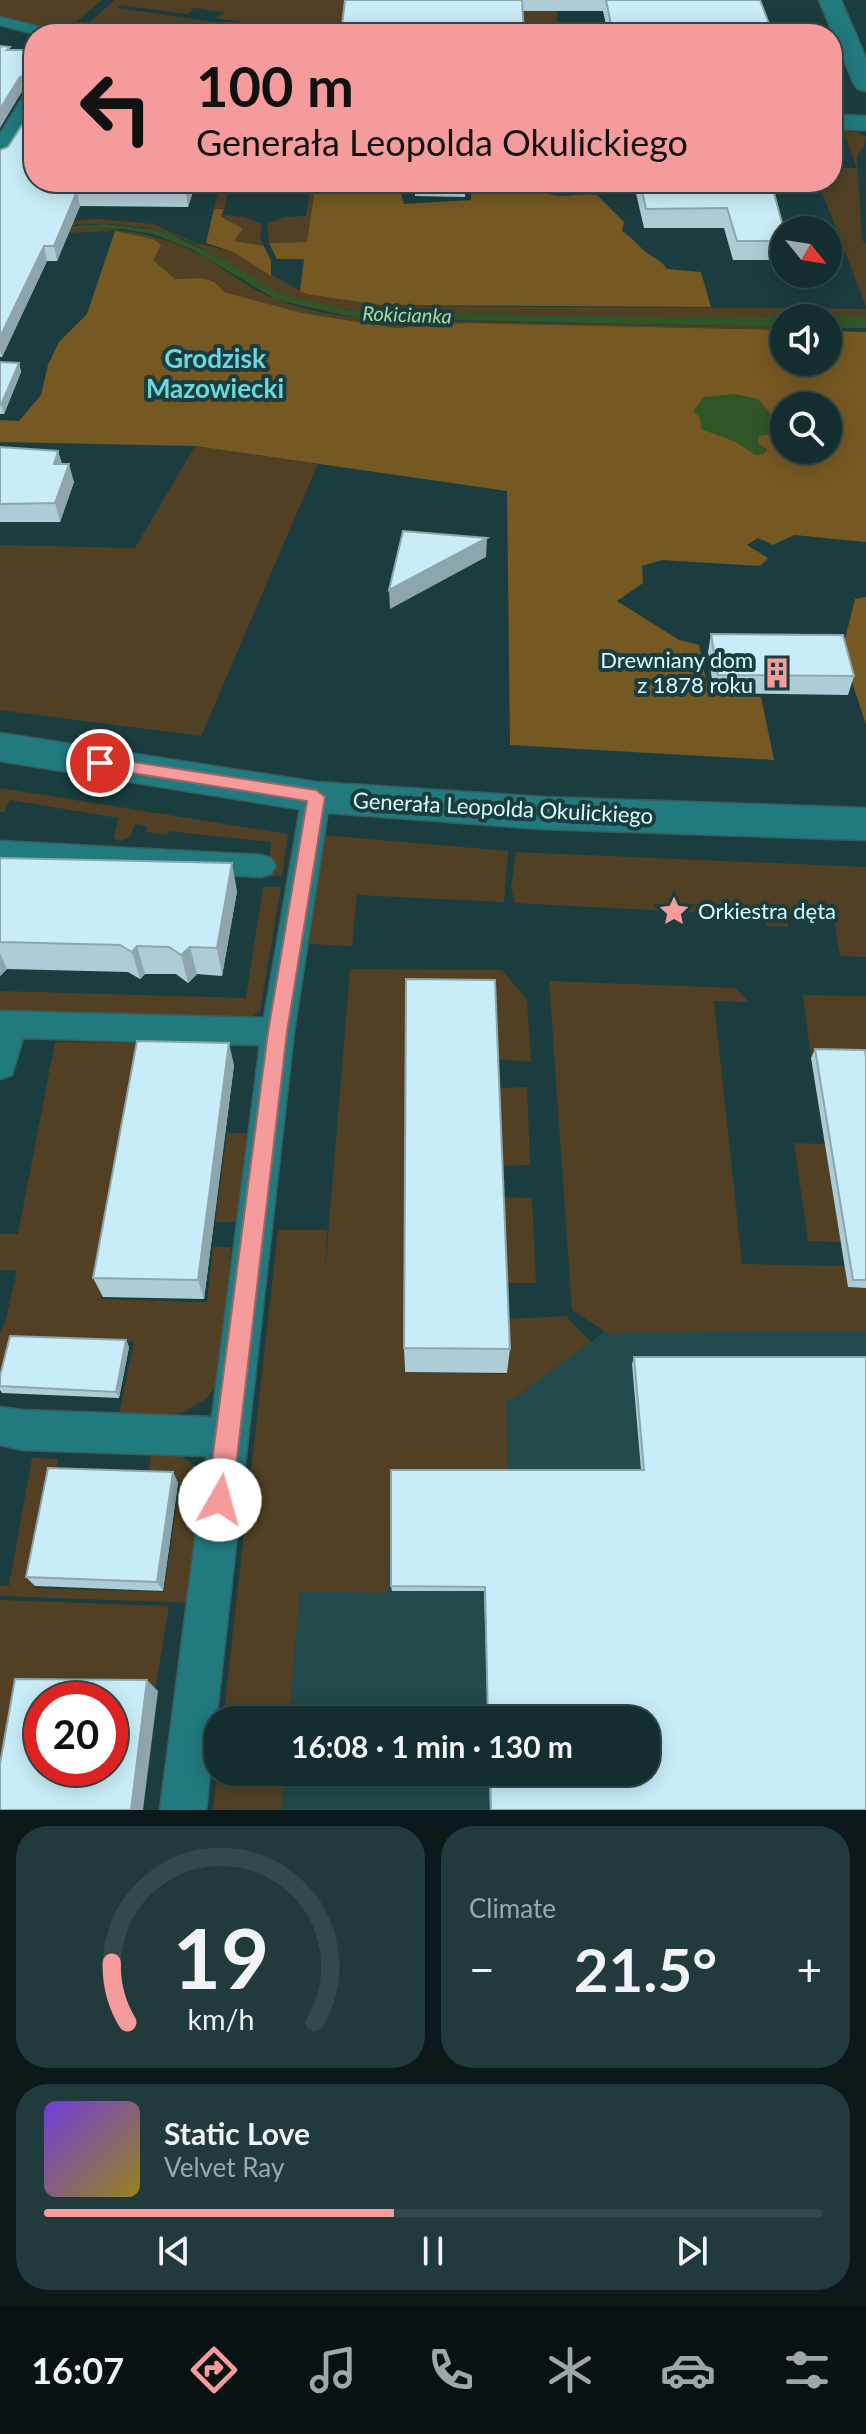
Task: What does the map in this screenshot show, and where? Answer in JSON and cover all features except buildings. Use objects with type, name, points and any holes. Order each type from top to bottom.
[{"type":"street","points":[[830,0],[840,24]]},
{"type":"street","points":[[842,28],[866,84]]},
{"type":"street","points":[[0,155],[23,111]]},
{"type":"street","points":[[842,122],[866,123]]},
{"type":"street","name":"Generała Leopolda Okulickiego","points":[[0,747],[316,797],[542,813],[866,824]]},
{"type":"lane","points":[[0,21],[24,27]]},
{"type":"lane","points":[[183,1810],[278,1032],[316,797]]},
{"type":"lane","points":[[0,852],[261,866]]},
{"type":"lane","points":[[0,1065],[5,1024],[278,1032]]},
{"type":"lane","points":[[0,1426],[23,1430],[227,1437]]},
{"type":"shaded area","points":[[0,0],[102,0],[73,24],[26,24],[0,18]]},
{"type":"shaded area","points":[[115,0],[357,0],[339,24],[254,24],[214,18],[226,13],[189,7],[193,10],[187,14],[120,5],[117,8],[228,24],[87,24]]},
{"type":"shaded area","points":[[517,0],[557,0],[557,21],[562,24],[519,24]]},
{"type":"shaded area","points":[[843,131],[866,136],[865,145],[857,156],[862,240],[866,244],[866,306],[842,244],[842,216],[831,216],[822,192],[842,192],[842,168],[857,168]]},
{"type":"shaded area","points":[[218,192],[228,192],[223,215],[245,217],[262,224],[260,238],[264,246],[233,241],[239,233],[238,227],[214,209]]},
{"type":"shaded area","points":[[310,192],[314,192],[307,242],[269,243],[267,224],[285,217],[306,216]]},
{"type":"shaded area","points":[[314,192],[400,192],[404,204],[471,200],[471,192],[597,195],[624,222],[622,231],[667,269],[701,272],[711,307],[379,305],[307,294],[300,291],[304,259],[277,259],[269,243],[307,242]]},
{"type":"shaded area","points":[[214,209],[223,209],[221,216],[243,229],[234,241],[264,246],[271,261],[271,276],[233,252],[206,243]]},
{"type":"shaded area","points":[[97,219],[153,224],[196,243],[233,252],[300,291],[379,306],[770,308],[770,317],[379,313],[350,310],[279,293],[196,245],[170,234],[129,225],[86,224],[0,232],[0,226]]},
{"type":"shaded area","points":[[72,228],[109,229],[143,234],[193,251],[248,286],[276,299],[336,315],[383,320],[770,327],[770,330],[467,323],[396,328],[302,313],[224,292],[208,280],[175,279],[153,260],[153,239],[114,231],[0,236]]},
{"type":"shaded area","points":[[115,231],[153,239],[161,245],[153,260],[175,279],[208,280],[224,292],[302,313],[396,328],[466,323],[770,330],[770,376],[842,376],[842,331],[866,332],[866,542],[794,535],[773,545],[758,538],[747,545],[768,558],[760,566],[662,560],[642,566],[643,583],[617,601],[679,640],[699,645],[709,695],[761,697],[774,760],[510,745],[507,491],[195,446],[0,442],[0,420],[19,421],[41,395],[48,365],[59,342],[87,314]]},
{"type":"shaded area","points":[[842,309],[866,309],[866,315],[842,315]]},
{"type":"shaded area","points":[[195,446],[318,464],[201,736],[0,710],[0,545],[135,548]]},
{"type":"shaded area","points":[[866,597],[866,725],[842,651],[855,599]]},
{"type":"shaded area","points":[[0,788],[288,834],[282,876],[268,876],[271,842],[168,831],[167,835],[146,832],[147,826],[135,824],[130,837],[120,841],[114,838],[118,818],[10,800],[4,812],[0,812]]},
{"type":"shaded area","points":[[322,835],[508,851],[504,902],[357,895],[352,946],[309,944]]},
{"type":"shaded area","points":[[516,852],[866,867],[866,957],[840,956],[834,919],[789,917],[788,927],[767,926],[765,916],[515,903],[511,887]]},
{"type":"shaded area","points":[[263,887],[281,887],[260,1010],[250,1019],[0,1012],[0,991],[246,998]]},
{"type":"shaded area","points":[[350,969],[502,970],[527,1000],[531,1062],[498,1059],[407,1011],[404,1372],[508,1374],[506,1319],[566,1316],[591,1342],[513,1399],[506,1399],[508,1472],[390,1472],[388,1593],[300,1591],[290,1706],[225,1706],[278,1230],[327,1230],[325,1274]]},
{"type":"shaded area","points":[[549,981],[736,988],[749,1002],[714,1001],[742,1264],[845,1266],[848,1287],[866,1288],[866,1331],[617,1333],[612,1336],[572,1310]]},
{"type":"shaded area","points":[[803,995],[866,996],[866,1089],[811,1058]]},
{"type":"shaded area","points":[[55,1042],[190,1043],[143,1061],[101,1299],[207,1302],[213,1247],[231,1247],[221,1378],[207,1398],[184,1412],[158,1417],[119,1414],[134,1342],[10,1338],[0,1387],[0,1332],[5,1323],[17,1270],[0,1270],[0,1234],[18,1234]]},
{"type":"shaded area","points":[[527,1087],[530,1165],[502,1166],[498,1088]]},
{"type":"shaded area","points":[[227,1133],[247,1133],[238,1222],[215,1222]]},
{"type":"shaded area","points":[[794,1143],[825,1144],[841,1242],[808,1241]]},
{"type":"shaded area","points":[[504,1197],[532,1198],[536,1283],[506,1283]]},
{"type":"shaded area","points":[[866,1314],[866,1810],[282,1810],[284,1786],[660,1786],[660,1706],[290,1706],[300,1591],[390,1473],[508,1473],[506,1399],[513,1399],[621,1320]]},
{"type":"shaded area","points":[[151,1451],[186,1459],[202,1477],[206,1487],[193,1603],[0,1596],[0,1586],[9,1586],[32,1458],[58,1459],[34,1588],[164,1592],[180,1483],[147,1481]]},
{"type":"shaded area","points":[[0,1600],[169,1606],[155,1690],[128,1689],[128,1682],[24,1682],[24,1712],[0,1810]]},
{"type":"shaded area","points":[[216,1786],[284,1786],[282,1810],[213,1810]]},
{"type":"water","name":"Rokicianka","points":[[103,224],[151,229],[170,234],[229,262],[280,294],[353,311],[770,317],[770,327],[358,318],[277,300],[191,249],[153,234],[122,229],[72,228],[0,236],[0,232]]},
{"type":"water","points":[[842,315],[866,315],[866,328],[842,328]]},
{"type":"water","points":[[735,394],[758,399],[770,413],[770,434],[759,436],[758,443],[767,449],[764,454],[755,455],[736,442],[701,429],[700,418],[693,411],[704,397]]},
{"type":"place","name":"Drewniany dom z 1878 roku","points":[[777,673]]},
{"type":"place","name":"Orkiestra dęta","points":[[674,911]]},
{"type":"district","name":"Grodzisk Mazowiecki","points":[[215,374]]},
{"type":"route","points":[[100,763],[316,797],[278,1032],[220,1500]]}]
